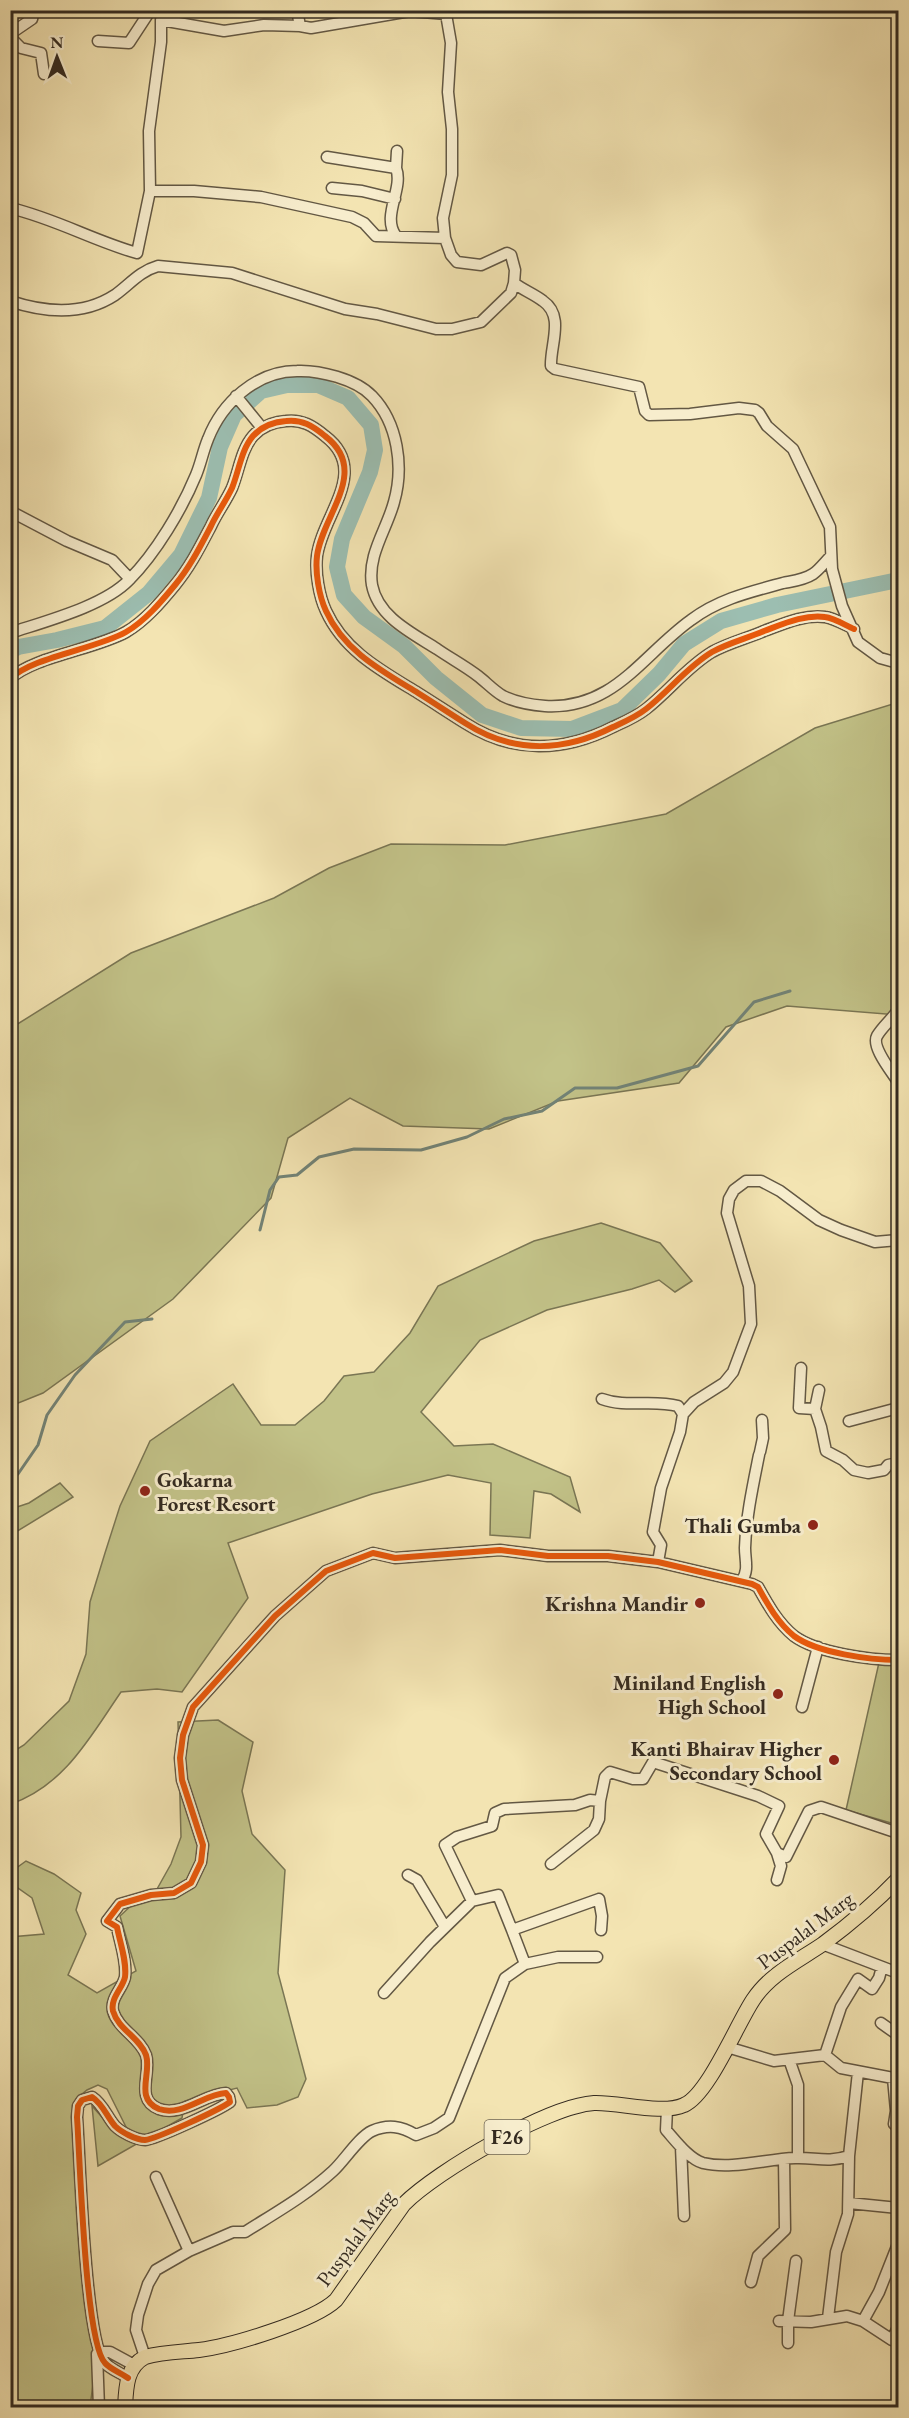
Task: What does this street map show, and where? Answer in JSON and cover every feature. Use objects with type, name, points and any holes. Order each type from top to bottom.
[{"type":"main road","name":"Puspalal Marg","points":[[136,2366],[219,2346],[275,2329],[327,2309],[336,2300],[404,2204],[415,2193],[447,2170],[485,2148],[565,2108],[597,2103],[668,2109],[686,2105],[709,2078],[753,2000],[767,1983],[866,1912],[898,1879]]},
{"type":"main road","points":[[125,2408],[136,2366]]},
{"type":"street","points":[[34,10],[32,19],[10,36],[21,48],[41,53],[44,74]]},
{"type":"street","points":[[297,10],[300,26]]},
{"type":"street","points":[[10,301],[39,308],[84,309],[115,294],[133,279],[158,266],[232,273],[345,309],[377,314],[436,329],[452,329],[481,322],[511,293],[515,270],[511,255],[507,253],[481,265],[457,262],[451,255],[445,238],[443,218],[452,175],[452,129],[448,92],[451,43],[446,14],[389,12],[320,28],[264,25],[224,30],[161,20],[147,12],[129,43],[98,41]]},
{"type":"street","points":[[137,253],[150,192],[149,131],[161,42],[161,20]]},
{"type":"street","points":[[396,236],[392,230],[391,221],[398,178],[397,151]]},
{"type":"street","points":[[327,158],[396,168]]},
{"type":"street","points":[[332,188],[362,191],[395,199]]},
{"type":"street","points":[[150,192],[213,192],[293,203],[352,217],[364,223],[376,236],[445,238]]},
{"type":"street","points":[[10,208],[28,212],[86,236],[137,253],[150,262],[153,268]]},
{"type":"street","points":[[514,283],[541,299],[552,312],[555,333],[551,366],[555,369],[639,387],[645,411],[649,414],[690,414],[739,408],[759,413],[767,426],[793,449],[830,527],[832,569],[842,606],[858,642],[870,652],[898,663]]},
{"type":"street","points":[[10,633],[113,595],[130,579],[163,536],[196,476],[208,438],[228,403],[259,381],[280,372],[298,370],[330,375],[352,383],[372,395],[385,416],[397,443],[399,471],[394,502],[374,559],[372,584],[380,608],[404,628],[476,674],[504,696],[530,704],[570,705],[588,700],[611,690],[673,634],[708,608],[730,597],[814,574],[830,556]]},
{"type":"street","points":[[237,397],[260,426]]},
{"type":"street","points":[[10,679],[25,669],[123,634],[139,624],[177,584],[194,559],[229,495],[246,446],[260,426],[282,421],[304,422],[332,441],[340,454],[344,473],[343,489],[325,528],[317,555],[319,581],[325,608],[338,632],[358,652],[391,678],[478,732],[498,740],[541,747],[559,747],[601,733],[646,709],[712,651],[778,626],[807,617],[827,617],[854,629]]},
{"type":"street","points":[[10,511],[67,541],[112,560],[130,579]]},
{"type":"street","points":[[898,1010],[877,1036],[875,1043],[898,1082]]},
{"type":"street","points":[[682,1414],[694,1402],[724,1383],[733,1372],[751,1324],[749,1286],[727,1213],[729,1199],[734,1190],[746,1180],[761,1181],[780,1191],[819,1220],[842,1230],[875,1242],[898,1240]]},
{"type":"street","points":[[801,1368],[799,1408],[815,1409]]},
{"type":"street","points":[[898,1368],[898,1388]]},
{"type":"street","points":[[819,1390],[815,1409],[826,1451],[843,1460],[854,1470],[868,1473],[884,1470],[888,1465],[898,1463]]},
{"type":"street","points":[[602,1399],[611,1402],[664,1402],[678,1406],[682,1414],[680,1432],[673,1448],[658,1501],[653,1532],[661,1545],[658,1562]]},
{"type":"street","points":[[849,1420],[898,1408]]},
{"type":"street","points":[[741,1580],[746,1574],[745,1545],[750,1503],[763,1438],[762,1419]]},
{"type":"street","points":[[597,1957],[558,1957],[525,1964],[506,1978],[448,2118],[434,2128],[416,2135],[402,2127],[386,2127],[369,2132],[334,2170],[307,2193],[245,2232],[233,2232],[156,2270],[148,2284],[138,2315],[136,2366],[103,2362],[89,2299],[78,2106],[82,2100],[92,2097],[99,2101],[116,2127],[131,2136],[145,2140],[217,2111],[230,2102],[226,2093],[218,2093],[174,2110],[160,2109],[152,2104],[144,2090],[148,2062],[146,2053],[118,2020],[112,2009],[116,1993],[124,1980],[126,1967],[117,1927],[107,1921],[120,1904],[151,1895],[174,1893],[191,1883],[201,1862],[203,1845],[182,1780],[180,1758],[183,1735],[193,1707],[275,1616],[326,1571],[373,1553],[395,1558],[500,1550],[548,1556],[608,1556],[658,1562],[741,1580],[758,1587],[781,1624],[796,1637],[818,1647],[862,1657],[898,1660]]},
{"type":"street","points":[[802,1707],[818,1647]]},
{"type":"street","points":[[551,1864],[594,1830],[599,1819],[605,1777],[610,1772],[633,1779],[643,1779],[653,1762],[758,1796],[779,1806],[766,1834],[777,1853],[781,1866],[777,1880]]},
{"type":"street","points":[[472,1901],[445,1845],[457,1837],[492,1826],[495,1813],[504,1809],[575,1805],[590,1800],[600,1801]]},
{"type":"street","points":[[777,1853],[786,1857],[809,1811],[821,1807],[898,1833]]},
{"type":"street","points":[[408,1875],[417,1880],[445,1927]]},
{"type":"street","points":[[384,1993],[472,1901],[498,1895],[525,1964]]},
{"type":"street","points":[[512,1930],[599,1899],[603,1916],[601,1930]]},
{"type":"street","points":[[822,1944],[898,1973]]},
{"type":"street","points":[[825,2055],[841,2007],[858,1980],[872,1989],[879,1978],[882,1967]]},
{"type":"street","points":[[881,2023],[898,2035]]},
{"type":"street","points":[[727,2047],[774,2061],[825,2055],[837,2066],[893,2078],[896,2111],[894,2124],[898,2127]]},
{"type":"street","points":[[790,2062],[798,2085],[798,2157]]},
{"type":"street","points":[[828,2318],[836,2252],[843,2233],[849,2203],[849,2156],[858,2072]]},
{"type":"street","points":[[668,2109],[666,2130],[681,2147],[701,2163],[722,2165],[798,2157],[815,2160],[839,2159],[849,2156]]},
{"type":"street","points":[[681,2147],[684,2216]]},
{"type":"street","points":[[751,2282],[758,2256],[785,2230],[784,2158]]},
{"type":"street","points":[[156,2177],[189,2252]]},
{"type":"street","points":[[849,2203],[898,2208]]},
{"type":"street","points":[[863,2321],[879,2292],[898,2244]]},
{"type":"street","points":[[788,2343],[784,2321],[796,2261]]},
{"type":"street","points":[[784,2321],[811,2322],[848,2316],[863,2321],[892,2340],[898,2327]]},
{"type":"street","points":[[99,2350],[99,2408]]},
{"type":"green space","points":[[898,704],[898,1015],[787,1006],[726,1027],[679,1083],[558,1101],[489,1129],[403,1126],[350,1098],[288,1138],[271,1198],[173,1299],[43,1393],[11,1406],[10,1026],[16,1025],[131,953],[274,898],[329,868],[391,844],[505,845],[666,814],[815,728]]},
{"type":"green space","points":[[601,1223],[660,1243],[692,1281],[675,1292],[659,1280],[547,1310],[480,1340],[421,1412],[454,1446],[493,1444],[570,1477],[580,1512],[551,1494],[534,1491],[530,1538],[490,1535],[491,1483],[448,1475],[372,1494],[228,1543],[248,1598],[182,1692],[157,1689],[121,1692],[75,1758],[47,1785],[11,1804],[11,1753],[24,1745],[69,1701],[86,1654],[90,1602],[105,1553],[120,1506],[150,1441],[233,1384],[261,1425],[295,1425],[324,1401],[344,1376],[374,1372],[410,1333],[438,1286],[534,1241]]},
{"type":"green space","points":[[60,1483],[73,1497],[11,1535],[11,1509],[29,1503]]},
{"type":"green space","points":[[880,1658],[898,1659],[898,1825],[846,1810]]},
{"type":"green space","points":[[218,1720],[253,1742],[242,1791],[252,1834],[285,1870],[278,1973],[306,2079],[298,2097],[277,2105],[247,2108],[237,2088],[185,2101],[182,2118],[98,2166],[92,2106],[118,2135],[127,2129],[107,2089],[98,2085],[76,2099],[80,2175],[98,2346],[90,2407],[11,2407],[10,1937],[44,1934],[32,1898],[11,1883],[11,1872],[26,1861],[54,1874],[81,1893],[76,1910],[86,1934],[68,1975],[97,1993],[136,1971],[120,1916],[135,1902],[157,1889],[171,1864],[181,1837],[178,1722]]},
{"type":"waterway","points":[[10,651],[18,647],[105,628],[149,593],[181,555],[209,498],[220,447],[234,415],[261,391],[287,385],[318,385],[348,398],[371,425],[375,450],[370,472],[342,539],[337,567],[344,595],[364,617],[404,646],[436,678],[482,715],[521,728],[572,729],[622,710],[659,674],[684,644],[721,621],[777,605],[898,580]]},
{"type":"waterway","points":[[260,1230],[270,1190],[279,1177],[297,1175],[319,1157],[354,1149],[421,1150],[467,1137],[504,1119],[542,1111],[575,1088],[617,1088],[698,1066],[754,1002],[790,991]]},
{"type":"waterway","points":[[10,1480],[18,1474],[38,1445],[47,1415],[75,1375],[125,1322],[152,1319]]},
{"type":"cycle path","points":[[10,679],[20,671],[48,659],[113,638],[133,628],[146,617],[175,585],[195,557],[232,488],[249,442],[256,433],[264,428],[286,421],[302,422],[321,432],[338,450],[344,464],[344,479],[340,494],[317,556],[317,576],[321,598],[334,625],[354,649],[378,668],[465,723],[501,740],[539,746],[557,745],[595,735],[642,712],[694,665],[712,652],[794,620],[825,617],[854,629]]},
{"type":"cycle path","points":[[128,2378],[105,2363],[98,2348],[93,2321],[85,2248],[78,2106],[82,2100],[92,2097],[118,2128],[133,2137],[145,2140],[188,2124],[230,2102],[226,2093],[218,2094],[185,2108],[168,2111],[159,2109],[147,2099],[145,2092],[146,2055],[139,2043],[119,2023],[113,2011],[113,2002],[124,1981],[125,1965],[117,1927],[107,1921],[120,1904],[151,1895],[174,1893],[191,1883],[201,1862],[203,1845],[182,1780],[180,1758],[183,1735],[193,1707],[275,1616],[326,1571],[373,1553],[395,1558],[500,1550],[548,1556],[608,1556],[658,1562],[752,1584],[758,1587],[783,1625],[804,1642],[844,1654],[898,1660]]},
{"type":"place","name":"Gokarna Forest Resort","points":[[145,1491]]},
{"type":"place","name":"Thali Gumba","points":[[813,1525]]},
{"type":"place","name":"Krishna Mandir","points":[[700,1603]]},
{"type":"place","name":"Miniland English High School","points":[[778,1694]]},
{"type":"place","name":"Kanti Bhairav Higher Secondary School","points":[[834,1760]]}]
